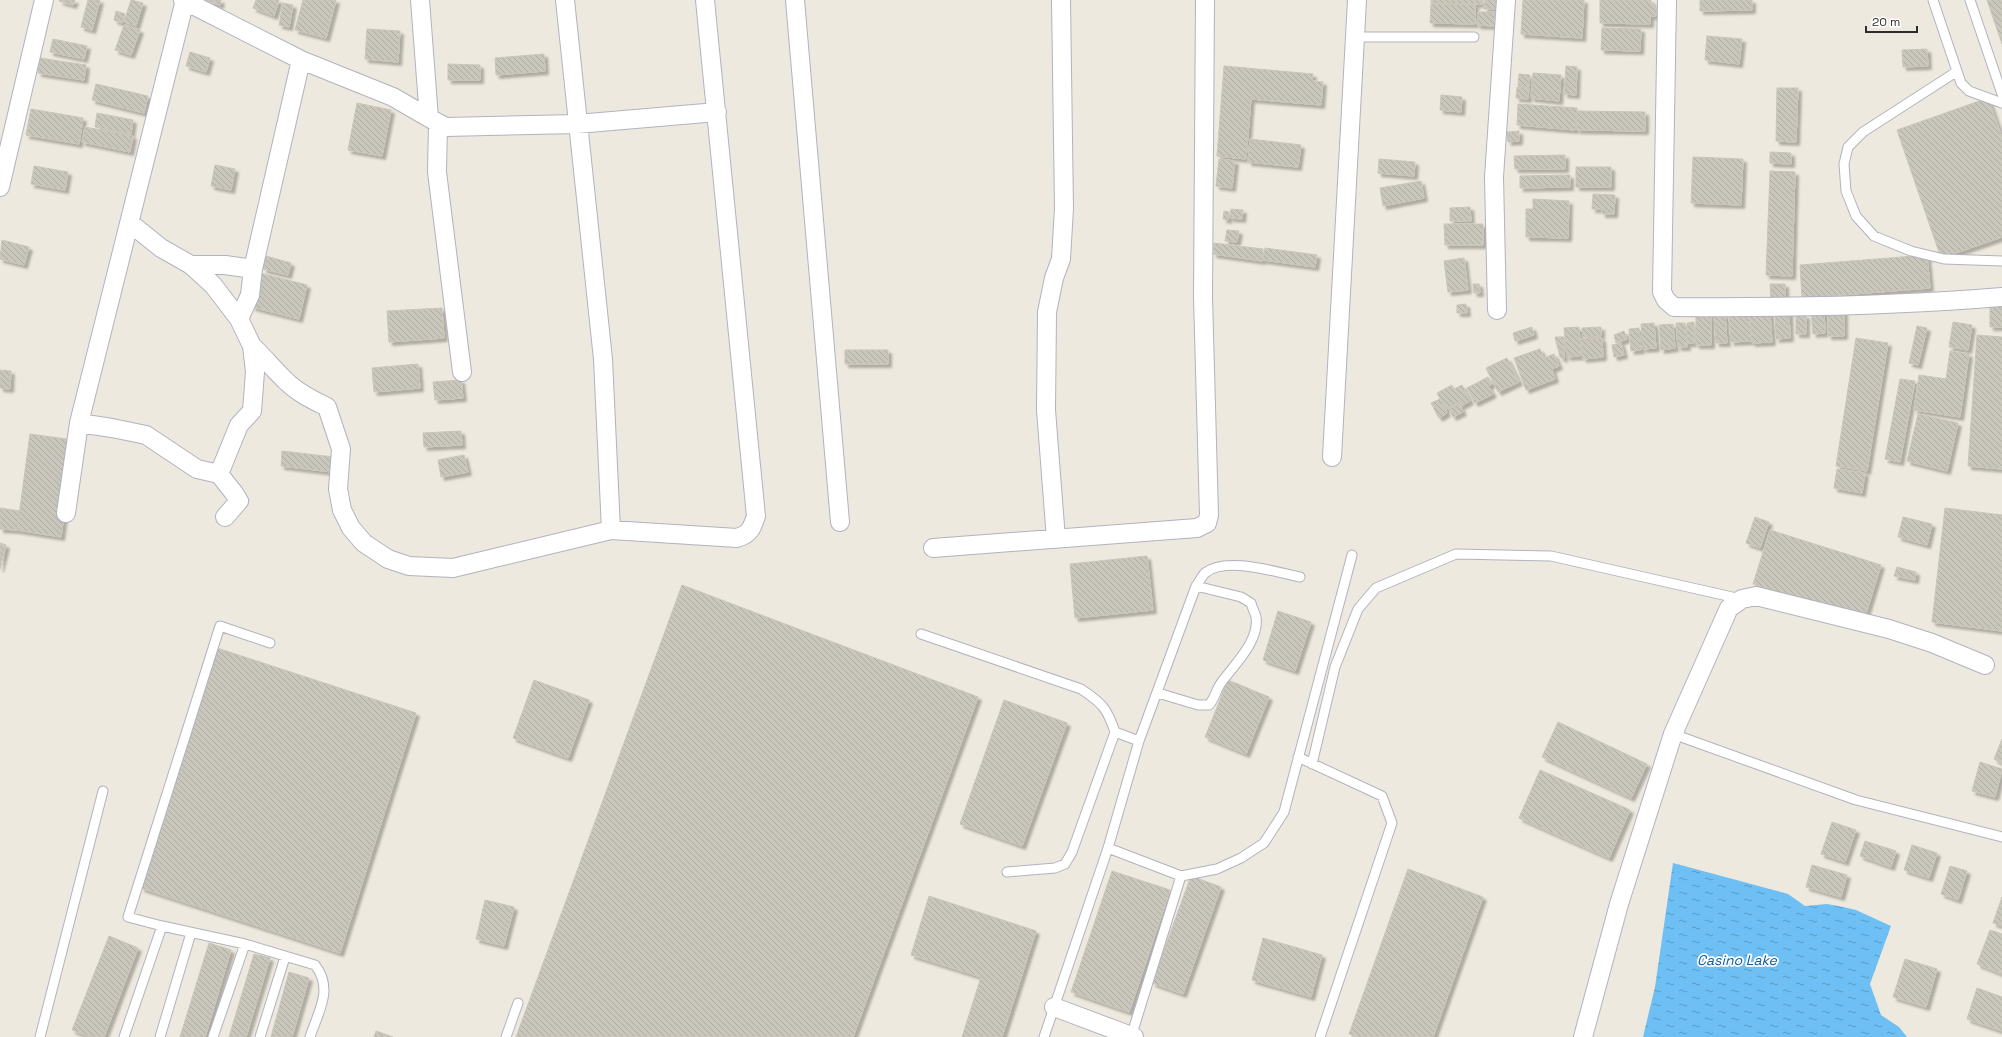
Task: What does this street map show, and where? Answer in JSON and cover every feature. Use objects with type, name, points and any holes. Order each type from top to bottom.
[{"type":"street","points":[[0,187],[44,0]]},
{"type":"street","points":[[66,513],[79,423],[130,223],[184,0],[301,60],[393,96],[433,121],[446,126],[463,128],[577,124],[717,112]]},
{"type":"street","points":[[420,0],[433,121],[436,172],[462,372]]},
{"type":"street","points":[[565,0],[603,359],[611,530]]},
{"type":"street","points":[[252,346],[268,361],[287,383],[307,397],[327,407],[341,449],[338,489],[342,510],[351,528],[364,543],[388,559],[409,566],[453,568],[611,530],[737,538],[744,536],[752,530],[756,516],[705,0]]},
{"type":"street","points":[[796,0],[840,522]]},
{"type":"street","points":[[1056,538],[1046,410],[1047,312],[1054,278],[1061,259],[1064,208],[1061,0]]},
{"type":"street","points":[[933,548],[1197,528],[1207,523],[1209,515],[1203,297],[1205,0]]},
{"type":"street","points":[[1332,457],[1357,0]]},
{"type":"street","points":[[1497,310],[1494,177],[1506,0]]},
{"type":"street","points":[[1667,0],[1662,292],[1666,300],[1674,307],[1748,308],[1963,300],[2002,297]]},
{"type":"street","points":[[239,319],[250,295],[253,269],[301,60]]},
{"type":"street","points":[[130,223],[161,248],[191,265],[213,285],[239,319],[252,346],[255,372],[252,411],[239,425],[219,474]]},
{"type":"street","points":[[191,265],[225,265],[253,269]]},
{"type":"street","points":[[79,423],[146,435],[197,469],[219,474],[234,493],[238,501],[225,517]]},
{"type":"street","points":[[1583,1037],[1619,904],[1672,734],[1729,608],[1742,599],[1756,596],[1888,629],[1932,644],[1985,665]]},
{"type":"street","points":[[1054,1007],[1132,1037]]},
{"type":"lane","points":[[1933,0],[1956,72],[1961,83],[1969,91],[2002,103]]},
{"type":"lane","points":[[1970,0],[2002,94]]},
{"type":"lane","points":[[1355,37],[1474,37]]},
{"type":"lane","points":[[1956,72],[1863,132],[1848,147],[1844,164],[1846,191],[1856,216],[1874,236],[1911,250],[1944,259],[2002,261]]},
{"type":"lane","points":[[1108,848],[1181,876],[1217,869],[1241,858],[1264,843],[1284,812],[1352,554]]},
{"type":"lane","points":[[1312,764],[1335,667],[1358,609],[1376,588],[1456,554],[1551,556],[1742,599]]},
{"type":"lane","points":[[1044,1037],[1108,848],[1139,741],[1158,693],[1196,586],[1205,572],[1227,564],[1242,565],[1300,577]]},
{"type":"lane","points":[[1158,693],[1198,704],[1209,705],[1214,700],[1220,684],[1239,662],[1252,638],[1256,618],[1251,603],[1241,597],[1196,586]]},
{"type":"lane","points":[[270,644],[220,626],[128,917],[191,934],[245,944],[315,965],[322,974],[326,990],[310,1037]]},
{"type":"lane","points":[[921,634],[1081,689],[1099,701],[1109,716],[1115,732],[1072,852],[1065,864],[1055,868],[1007,872]]},
{"type":"lane","points":[[1115,732],[1139,741]]},
{"type":"lane","points":[[1672,734],[1856,800],[2002,837]]},
{"type":"lane","points":[[1298,758],[1382,796],[1392,823],[1320,1037]]},
{"type":"lane","points":[[40,1037],[103,791]]},
{"type":"lane","points":[[1132,1037],[1181,876]]},
{"type":"lane","points":[[124,1037],[162,926]]},
{"type":"lane","points":[[160,1037],[191,934]]},
{"type":"lane","points":[[213,1037],[245,944]]},
{"type":"lane","points":[[260,1037],[285,956]]},
{"type":"lane","points":[[506,1037],[518,1003]]},
{"type":"water","name":"Casino Lake","points":[[1673,863],[1788,894],[1805,906],[1827,904],[1856,910],[1891,926],[1870,984],[1881,1015],[1899,1027],[1907,1037],[1643,1037],[1655,987]]},
{"type":"building","points":[[75,0],[73,5],[59,1]]},
{"type":"building","points":[[88,0],[100,0],[92,30],[81,27]]},
{"type":"building","points":[[131,0],[143,3],[136,26],[124,22]]},
{"type":"building","points":[[205,0],[221,0],[220,5]]},
{"type":"building","points":[[256,0],[279,0],[274,16],[253,8]]},
{"type":"building","points":[[303,0],[336,0],[326,38],[295,30]]},
{"type":"building","points":[[1431,0],[1483,0],[1483,4],[1431,3]]},
{"type":"building","points":[[1485,0],[1496,0],[1496,9],[1484,9]]},
{"type":"building","points":[[1523,0],[1584,0],[1582,38],[1521,34]]},
{"type":"building","points":[[1600,0],[1651,0],[1650,5],[1656,5],[1656,16],[1650,16],[1650,24],[1600,23]]},
{"type":"building","points":[[1700,0],[1752,0],[1752,10],[1700,11]]},
{"type":"building","points":[[1987,0],[2002,0],[2002,44]]},
{"type":"building","points":[[283,3],[293,5],[289,27],[279,25]]},
{"type":"building","points":[[1431,4],[1475,5],[1475,24],[1430,23]]},
{"type":"building","points":[[116,11],[125,14],[122,23],[114,20]]},
{"type":"building","points":[[1478,12],[1495,12],[1494,26],[1477,25]]},
{"type":"building","points":[[124,25],[140,30],[131,55],[115,50]]},
{"type":"building","points":[[1602,28],[1641,29],[1640,51],[1601,50]]},
{"type":"building","points":[[367,29],[400,31],[398,62],[365,59]]},
{"type":"building","points":[[1707,36],[1742,39],[1739,64],[1705,60]]},
{"type":"building","points":[[53,39],[87,46],[84,59],[50,52]]},
{"type":"building","points":[[1927,49],[1928,66],[1903,67],[1902,50]]},
{"type":"building","points":[[190,52],[210,58],[206,72],[186,66]]},
{"type":"building","points":[[544,54],[545,71],[496,75],[495,58]]},
{"type":"building","points":[[40,58],[86,65],[84,80],[38,73]]},
{"type":"building","points":[[448,64],[480,65],[480,80],[448,80]]},
{"type":"building","points":[[1224,66],[1313,74],[1312,81],[1323,82],[1321,105],[1251,99],[1246,159],[1217,156]]},
{"type":"building","points":[[1566,66],[1577,67],[1576,95],[1564,94]]},
{"type":"building","points":[[1533,73],[1561,75],[1559,101],[1531,98]]},
{"type":"building","points":[[1519,74],[1530,75],[1529,87],[1518,86]]},
{"type":"building","points":[[96,84],[148,96],[144,113],[92,100]]},
{"type":"building","points":[[1517,87],[1529,88],[1528,99],[1516,98]]},
{"type":"building","points":[[1777,88],[1798,88],[1796,142],[1776,141]]},
{"type":"building","points":[[1441,95],[1462,97],[1461,112],[1440,110]]},
{"type":"building","points":[[1988,98],[2002,138],[2002,237],[1941,258],[1897,130]]},
{"type":"building","points":[[357,103],[391,110],[382,156],[348,150]]},
{"type":"building","points":[[1518,104],[1577,108],[1575,130],[1517,125]]},
{"type":"building","points":[[31,109],[83,118],[79,144],[26,135]]},
{"type":"building","points":[[1577,111],[1645,112],[1645,131],[1577,130]]},
{"type":"building","points":[[97,113],[133,120],[131,134],[95,127]]},
{"type":"building","points":[[85,127],[133,136],[130,152],[82,142]]},
{"type":"building","points":[[1519,131],[1519,141],[1508,142],[1507,132]]},
{"type":"building","points":[[1250,139],[1301,145],[1298,167],[1248,162]]},
{"type":"building","points":[[1770,152],[1791,153],[1791,164],[1770,163]]},
{"type":"building","points":[[1565,155],[1565,169],[1515,169],[1514,156]]},
{"type":"building","points":[[1693,157],[1743,159],[1741,205],[1691,203]]},
{"type":"building","points":[[1219,159],[1235,161],[1232,188],[1216,186]]},
{"type":"building","points":[[1379,159],[1415,162],[1414,176],[1378,173]]},
{"type":"building","points":[[215,165],[235,169],[231,190],[211,186]]},
{"type":"building","points":[[34,166],[68,172],[65,190],[31,184]]},
{"type":"building","points":[[1576,167],[1611,167],[1611,187],[1576,187]]},
{"type":"building","points":[[1770,171],[1795,172],[1792,276],[1766,275]]},
{"type":"building","points":[[1570,175],[1570,187],[1520,188],[1520,176]]},
{"type":"building","points":[[1421,181],[1424,198],[1383,206],[1380,188]]},
{"type":"building","points":[[1593,194],[1615,195],[1614,214],[1602,214],[1602,209],[1592,209]]},
{"type":"building","points":[[1533,199],[1569,201],[1568,238],[1526,237],[1526,209],[1533,209]]},
{"type":"building","points":[[1470,207],[1471,221],[1450,221],[1450,208]]},
{"type":"building","points":[[1231,209],[1243,210],[1242,219],[1230,218]]},
{"type":"building","points":[[1224,211],[1229,212],[1228,220],[1223,219]]},
{"type":"building","points":[[1444,224],[1483,224],[1483,245],[1445,245]]},
{"type":"building","points":[[1227,230],[1239,231],[1237,242],[1225,241]]},
{"type":"building","points":[[2,240],[29,247],[24,265],[0,259]]},
{"type":"building","points":[[1214,243],[1263,249],[1262,261],[1213,254]]},
{"type":"building","points":[[1265,248],[1317,255],[1315,267],[1263,260]]},
{"type":"building","points":[[1927,255],[1930,288],[1802,298],[1800,265]]},
{"type":"building","points":[[266,256],[291,263],[288,275],[263,269]]},
{"type":"building","points":[[1464,258],[1468,290],[1448,292],[1444,261]]},
{"type":"building","points":[[260,273],[307,285],[299,319],[252,307]]},
{"type":"building","points":[[1473,284],[1479,284],[1480,293],[1474,293]]},
{"type":"building","points":[[1770,284],[1785,284],[1785,299],[1771,299]]},
{"type":"building","points":[[1466,304],[1467,313],[1457,313],[1457,305]]},
{"type":"building","points":[[1990,305],[2002,305],[2002,327],[1990,327]]},
{"type":"building","points":[[442,308],[444,338],[389,342],[387,311]]},
{"type":"building","points":[[1696,309],[1711,309],[1711,345],[1696,345]]},
{"type":"building","points":[[1824,309],[1825,333],[1813,334],[1811,310]]},
{"type":"building","points":[[1789,311],[1790,338],[1776,339],[1775,312]]},
{"type":"building","points":[[1828,311],[1844,311],[1844,336],[1828,336]]},
{"type":"building","points":[[1770,313],[1772,342],[1752,343],[1750,314]]},
{"type":"building","points":[[1725,314],[1727,343],[1716,343],[1714,315]]},
{"type":"building","points":[[1749,315],[1751,341],[1731,342],[1729,316]]},
{"type":"building","points":[[1796,315],[1806,315],[1806,334],[1796,334]]},
{"type":"building","points":[[1694,322],[1694,343],[1687,343],[1687,323]]},
{"type":"building","points":[[1953,322],[1972,325],[1968,350],[1949,347]]},
{"type":"building","points":[[1654,323],[1656,348],[1643,349],[1641,324]]},
{"type":"building","points":[[1676,323],[1685,323],[1687,347],[1678,347]]},
{"type":"building","points":[[1673,324],[1675,348],[1661,350],[1659,325]]},
{"type":"building","points":[[1917,326],[1927,328],[1918,365],[1909,363]]},
{"type":"building","points":[[1532,327],[1534,335],[1515,341],[1513,333]]},
{"type":"building","points":[[1579,327],[1581,356],[1567,357],[1564,328]]},
{"type":"building","points":[[1601,327],[1601,336],[1583,337],[1582,328]]},
{"type":"building","points":[[1639,328],[1641,350],[1631,351],[1629,329]]},
{"type":"building","points":[[1624,331],[1627,339],[1616,343],[1614,335]]},
{"type":"building","points":[[1977,335],[2002,337],[2002,469],[1968,466]]},
{"type":"building","points":[[1555,337],[1564,337],[1564,359],[1560,357]]},
{"type":"building","points":[[1602,338],[1603,357],[1583,359],[1581,339]]},
{"type":"building","points":[[1856,338],[1888,343],[1867,471],[1836,466]]},
{"type":"building","points":[[1621,343],[1624,355],[1614,357],[1612,345]]},
{"type":"building","points":[[1540,349],[1544,358],[1554,354],[1559,366],[1552,369],[1555,379],[1526,390],[1514,358]]},
{"type":"building","points":[[845,350],[888,350],[888,364],[845,364]]},
{"type":"building","points":[[1950,351],[1969,354],[1960,417],[1914,410],[1919,375],[1946,379]]},
{"type":"building","points":[[1507,358],[1519,382],[1498,392],[1486,368]]},
{"type":"building","points":[[418,364],[420,388],[374,392],[372,368]]},
{"type":"building","points":[[0,370],[11,371],[10,389],[0,388]]},
{"type":"building","points":[[1488,377],[1492,384],[1488,386],[1493,394],[1475,403],[1467,388]]},
{"type":"building","points":[[1900,379],[1915,381],[1900,462],[1885,459]]},
{"type":"building","points":[[461,380],[463,398],[435,400],[433,382]]},
{"type":"building","points":[[1452,385],[1454,389],[1462,385],[1470,401],[1461,406],[1459,402],[1446,409],[1437,393]]},
{"type":"building","points":[[1440,399],[1447,413],[1439,418],[1431,403]]},
{"type":"building","points":[[1459,404],[1463,412],[1453,417],[1449,409]]},
{"type":"building","points":[[1918,414],[1958,423],[1947,471],[1907,461]]},
{"type":"building","points":[[461,431],[462,445],[424,447],[423,433]]},
{"type":"building","points":[[30,434],[74,440],[61,537],[17,530]]},
{"type":"building","points":[[282,451],[334,457],[332,472],[281,466]]},
{"type":"building","points":[[464,455],[468,472],[441,477],[438,460]]},
{"type":"building","points":[[1837,469],[1865,473],[1862,493],[1834,488]]},
{"type":"building","points":[[0,508],[20,511],[17,530],[0,529]]},
{"type":"building","points":[[1945,508],[2002,515],[2002,631],[1932,622]]},
{"type":"building","points":[[1755,517],[1769,522],[1760,548],[1746,543]]},
{"type":"building","points":[[1903,517],[1932,524],[1927,545],[1898,537]]},
{"type":"building","points":[[1770,530],[1881,565],[1864,620],[1753,584]]},
{"type":"building","points":[[0,543],[6,545],[0,569]]},
{"type":"building","points":[[1147,556],[1153,610],[1075,618],[1070,564]]},
{"type":"building","points":[[1897,567],[1916,572],[1915,580],[1894,576]]},
{"type":"building","points":[[682,585],[978,697],[853,1037],[516,1037]]},
{"type":"building","points":[[1278,611],[1311,622],[1295,671],[1263,660]]},
{"type":"building","points":[[217,648],[416,713],[340,953],[141,888]]},
{"type":"building","points":[[534,680],[589,700],[568,758],[513,738]]},
{"type":"building","points":[[1228,680],[1269,697],[1246,754],[1205,737]]},
{"type":"building","points":[[1004,700],[1067,723],[1022,846],[960,824]]},
{"type":"building","points":[[1558,722],[1647,764],[1631,798],[1542,757]]},
{"type":"building","points":[[2002,739],[2002,763],[1994,759]]},
{"type":"building","points":[[1980,762],[2002,769],[1995,797],[1972,791]]},
{"type":"building","points":[[1540,770],[1630,810],[1609,858],[1519,818]]},
{"type":"building","points":[[1832,822],[1856,830],[1845,862],[1821,854]]},
{"type":"building","points":[[1865,841],[1896,851],[1891,867],[1860,856]]},
{"type":"building","points":[[1912,845],[1937,853],[1929,878],[1904,870]]},
{"type":"building","points":[[1812,865],[1847,875],[1841,897],[1806,887]]},
{"type":"building","points":[[1950,866],[1967,871],[1958,900],[1941,894]]},
{"type":"building","points":[[1408,869],[1483,897],[1433,1037],[1357,1037],[1349,1034]]},
{"type":"building","points":[[1112,871],[1170,890],[1129,1012],[1071,992]]},
{"type":"building","points":[[1191,876],[1221,887],[1183,994],[1152,983]]},
{"type":"building","points":[[929,896],[1036,931],[1002,1037],[962,1037],[981,977],[911,955]]},
{"type":"building","points":[[2002,897],[2002,926],[1993,923]]},
{"type":"building","points":[[485,900],[514,907],[504,946],[476,939]]},
{"type":"building","points":[[1990,930],[2002,934],[2002,974],[1977,964]]},
{"type":"building","points":[[109,936],[138,948],[104,1037],[90,1037],[72,1030]]},
{"type":"building","points":[[1263,938],[1322,955],[1311,997],[1252,980]]},
{"type":"building","points":[[209,943],[231,950],[205,1037],[180,1037]]},
{"type":"building","points":[[254,954],[270,958],[246,1037],[229,1037]]},
{"type":"building","points":[[1905,959],[1937,969],[1926,1007],[1893,997]]},
{"type":"building","points":[[289,972],[309,978],[292,1037],[271,1037]]},
{"type":"building","points":[[1977,988],[2002,997],[2002,1031],[1967,1019]]},
{"type":"building","points":[[376,1031],[393,1037],[374,1037]]}]
